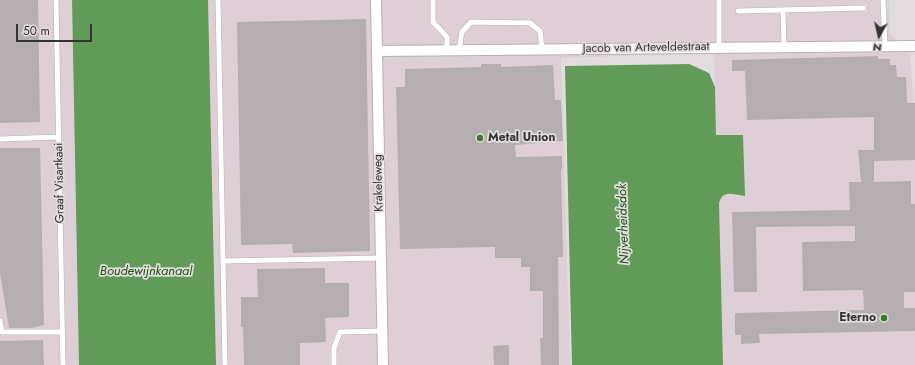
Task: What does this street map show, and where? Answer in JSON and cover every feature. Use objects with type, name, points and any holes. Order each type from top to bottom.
[{"type":"street","name":"Krakeleweg","points":[[376,0],[383,365]]},
{"type":"street","name":"Jacob van Arteveldestraat","points":[[376,51],[915,46]]},
{"type":"lane","name":"Graaf Visartkaai","points":[[56,0],[63,365]]},
{"type":"lane","points":[[218,0],[225,365]]},
{"type":"lane","points":[[433,0],[433,22],[447,37],[447,50]]},
{"type":"lane","points":[[718,0],[720,48]]},
{"type":"lane","points":[[884,0],[885,46]]},
{"type":"lane","points":[[738,11],[864,8]]},
{"type":"lane","points":[[783,10],[784,47]]},
{"type":"lane","points":[[459,50],[462,32],[472,22],[530,23],[540,31],[542,49]]},
{"type":"lane","points":[[0,139],[59,137]]},
{"type":"lane","points":[[223,261],[381,258]]},
{"type":"lane","points":[[0,321],[2,332],[62,332]]},
{"type":"lane","points":[[334,365],[334,348],[340,332],[382,331]]},
{"type":"shaded area","points":[[0,0],[72,0],[79,365],[0,365]]},
{"type":"shaded area","points":[[208,0],[889,0],[890,34],[910,55],[915,115],[915,365],[722,365],[714,53],[561,58],[570,365],[216,365]]},
{"type":"water","name":"Boudewijnkanaal","points":[[72,0],[208,0],[216,365],[79,365]]},
{"type":"water","name":"Nijverheidsdok","points":[[689,64],[709,73],[715,87],[716,135],[743,135],[745,196],[726,194],[719,203],[723,365],[572,365],[565,66]]},
{"type":"building","points":[[0,0],[38,0],[40,122],[0,123]]},
{"type":"building","points":[[366,19],[370,251],[293,253],[292,244],[241,245],[237,22]]},
{"type":"building","points":[[878,56],[878,59],[890,59],[890,65],[896,65],[897,77],[906,77],[907,103],[915,103],[915,160],[874,161],[874,182],[911,181],[911,204],[915,204],[915,292],[904,292],[904,308],[915,308],[915,331],[759,334],[760,343],[741,344],[741,335],[735,335],[735,313],[864,310],[863,290],[803,291],[802,242],[855,241],[855,226],[756,227],[757,292],[734,292],[732,212],[850,210],[849,182],[861,182],[858,150],[874,150],[874,117],[747,120],[745,71],[732,71],[732,60]]},
{"type":"building","name":"Metal Union","points":[[481,64],[501,64],[501,67],[553,65],[555,100],[561,100],[563,141],[515,145],[516,157],[562,156],[563,257],[558,257],[559,365],[541,365],[540,338],[543,338],[543,291],[530,291],[530,267],[521,267],[521,258],[495,258],[495,247],[400,249],[396,87],[405,87],[405,69],[481,67]]},
{"type":"building","points":[[0,148],[40,148],[44,325],[32,328],[9,328],[0,273]]},
{"type":"building","points":[[325,268],[325,283],[349,283],[349,317],[325,318],[326,342],[300,343],[300,365],[244,365],[243,327],[241,327],[241,297],[258,297],[257,269]]},
{"type":"building","points":[[43,340],[44,365],[0,365],[0,341]]},
{"type":"building","points":[[509,345],[509,365],[494,365],[493,346]]},
{"type":"place","name":"Metal Union","points":[[480,138]]},
{"type":"place","name":"Eterno","points":[[884,318]]}]
